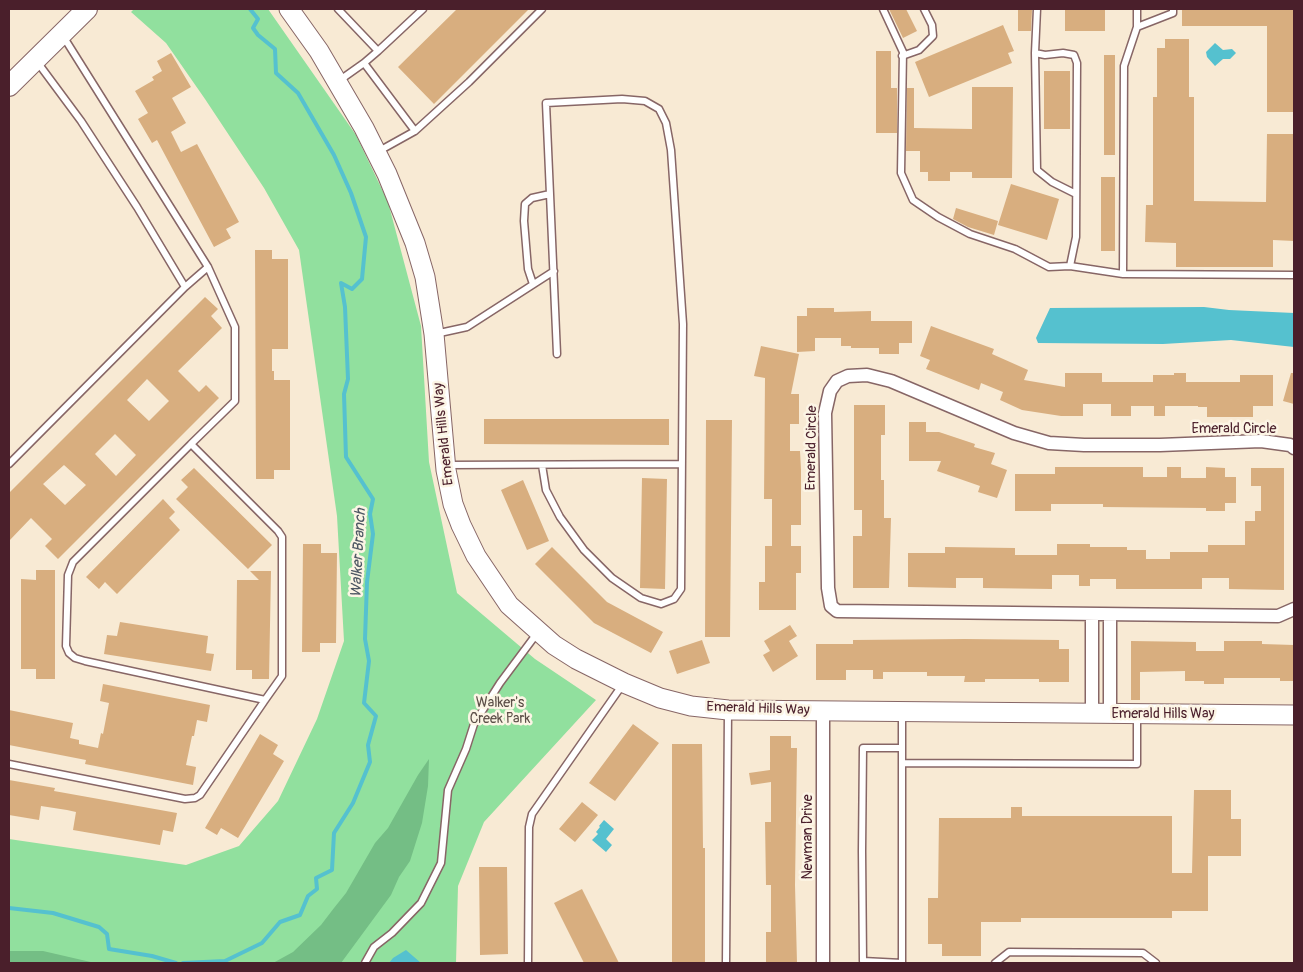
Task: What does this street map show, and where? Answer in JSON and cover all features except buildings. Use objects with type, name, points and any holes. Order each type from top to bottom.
[{"type":"main road","points":[[9,86],[87,9]]},
{"type":"street","name":"Emerald Hills Way","points":[[289,9],[319,51],[364,128],[415,243],[425,277],[434,334],[445,465],[453,504],[460,525],[476,556],[509,605],[554,645],[576,659],[624,683],[660,698],[691,706],[728,710],[1294,715]]},
{"type":"street","name":"Emerald Circle","points":[[1294,448],[1261,441],[1160,445],[1084,445],[1049,442],[1014,433],[891,381],[867,375],[848,376],[837,381],[830,390],[826,413],[828,588],[831,606],[837,611],[1278,616],[1294,609]]},
{"type":"street","points":[[1092,615],[1101,714]]},
{"type":"street","points":[[1101,714],[1110,615]]},
{"type":"street","name":"Newman Drive","points":[[823,711],[823,963]]},
{"type":"lane","points":[[338,9],[378,51]]},
{"type":"lane","points":[[337,82],[364,64],[423,9]]},
{"type":"lane","points":[[376,152],[415,131],[469,82],[542,9]]},
{"type":"lane","points":[[883,9],[902,52],[901,173],[913,200],[938,218],[970,234],[1015,249],[1050,266],[1070,266],[1123,274],[1294,275]]},
{"type":"lane","points":[[902,56],[919,50],[933,36],[932,25],[924,9]]},
{"type":"lane","points":[[1037,9],[1035,53],[1037,170],[1052,182],[1076,194]]},
{"type":"lane","points":[[1123,274],[1124,66],[1137,27],[1136,9]]},
{"type":"lane","points":[[1137,27],[1173,13],[1173,9]]},
{"type":"lane","points":[[62,34],[208,267],[236,327],[235,401],[73,562],[68,575],[66,646],[75,658],[85,661],[265,700]]},
{"type":"lane","points":[[1035,53],[1074,55],[1077,64],[1076,237],[1070,266]]},
{"type":"lane","points":[[35,60],[81,121],[137,207],[185,287]]},
{"type":"lane","points":[[364,64],[415,131]]},
{"type":"lane","points":[[542,465],[546,490],[560,517],[584,550],[612,578],[641,598],[661,604],[674,599],[681,589],[683,324],[671,150],[666,123],[659,109],[645,101],[622,99],[546,103],[557,354]]},
{"type":"lane","points":[[533,284],[528,269],[524,221],[525,204],[532,198],[550,194]]},
{"type":"lane","points":[[9,464],[185,287],[208,267]]},
{"type":"lane","points":[[434,334],[467,327],[554,271]]},
{"type":"lane","points":[[9,764],[185,798],[195,798],[200,795],[282,676],[282,537],[191,444]]},
{"type":"lane","points":[[445,465],[681,464]]},
{"type":"lane","points":[[365,963],[374,947],[392,933],[421,903],[441,863],[448,790],[466,749],[474,724],[500,683],[539,632]]},
{"type":"lane","points":[[528,963],[529,827],[532,814],[624,683]]},
{"type":"lane","points":[[726,963],[728,710]]},
{"type":"lane","points":[[902,712],[902,748],[902,763],[902,963],[863,962],[863,748],[902,748]]},
{"type":"lane","points":[[902,763],[1137,764],[1137,714]]},
{"type":"lane","points":[[995,963],[1009,952],[1018,952],[1143,953],[1156,963]]},
{"type":"green space","name":"Walker's Creek Park","points":[[134,9],[268,9],[356,135],[388,202],[421,326],[429,462],[457,593],[535,659],[596,700],[484,822],[458,886],[456,963],[9,963],[9,839],[186,865],[239,846],[278,801],[317,719],[344,641],[337,516],[299,250],[264,188],[205,99],[166,43],[131,12]]},
{"type":"green space","points":[[429,759],[428,786],[422,823],[410,861],[399,877],[391,895],[341,963],[273,963],[293,952],[321,925],[346,893],[375,843],[388,828]]},
{"type":"green space","points":[[9,951],[43,951],[95,963],[9,963]]},
{"type":"water","points":[[1215,43],[1223,50],[1232,49],[1236,53],[1230,59],[1223,59],[1215,66],[1207,57],[1206,52]]},
{"type":"water","points":[[1204,307],[1294,313],[1294,347],[1231,340],[1163,344],[1038,343],[1036,338],[1050,308]]},
{"type":"water","points":[[604,820],[614,829],[606,839],[612,845],[606,852],[592,840],[598,834],[596,832]]},
{"type":"water","points":[[406,950],[421,963],[389,963],[393,958]]},
{"type":"waterway","name":"Walker Branch","points":[[183,963],[225,961],[262,943],[280,922],[300,915],[308,896],[317,889],[316,878],[332,870],[334,833],[353,803],[370,762],[368,745],[376,716],[364,703],[369,661],[365,639],[367,582],[373,534],[370,514],[373,499],[346,457],[344,394],[348,379],[345,307],[341,283],[352,289],[362,279],[366,237],[351,193],[334,155],[298,93],[276,73],[275,49],[258,35],[253,28],[258,19],[250,9]]},
{"type":"waterway","name":"Walker Branch","points":[[9,908],[53,913],[99,927],[107,934],[109,949],[152,956],[176,963]]}]
